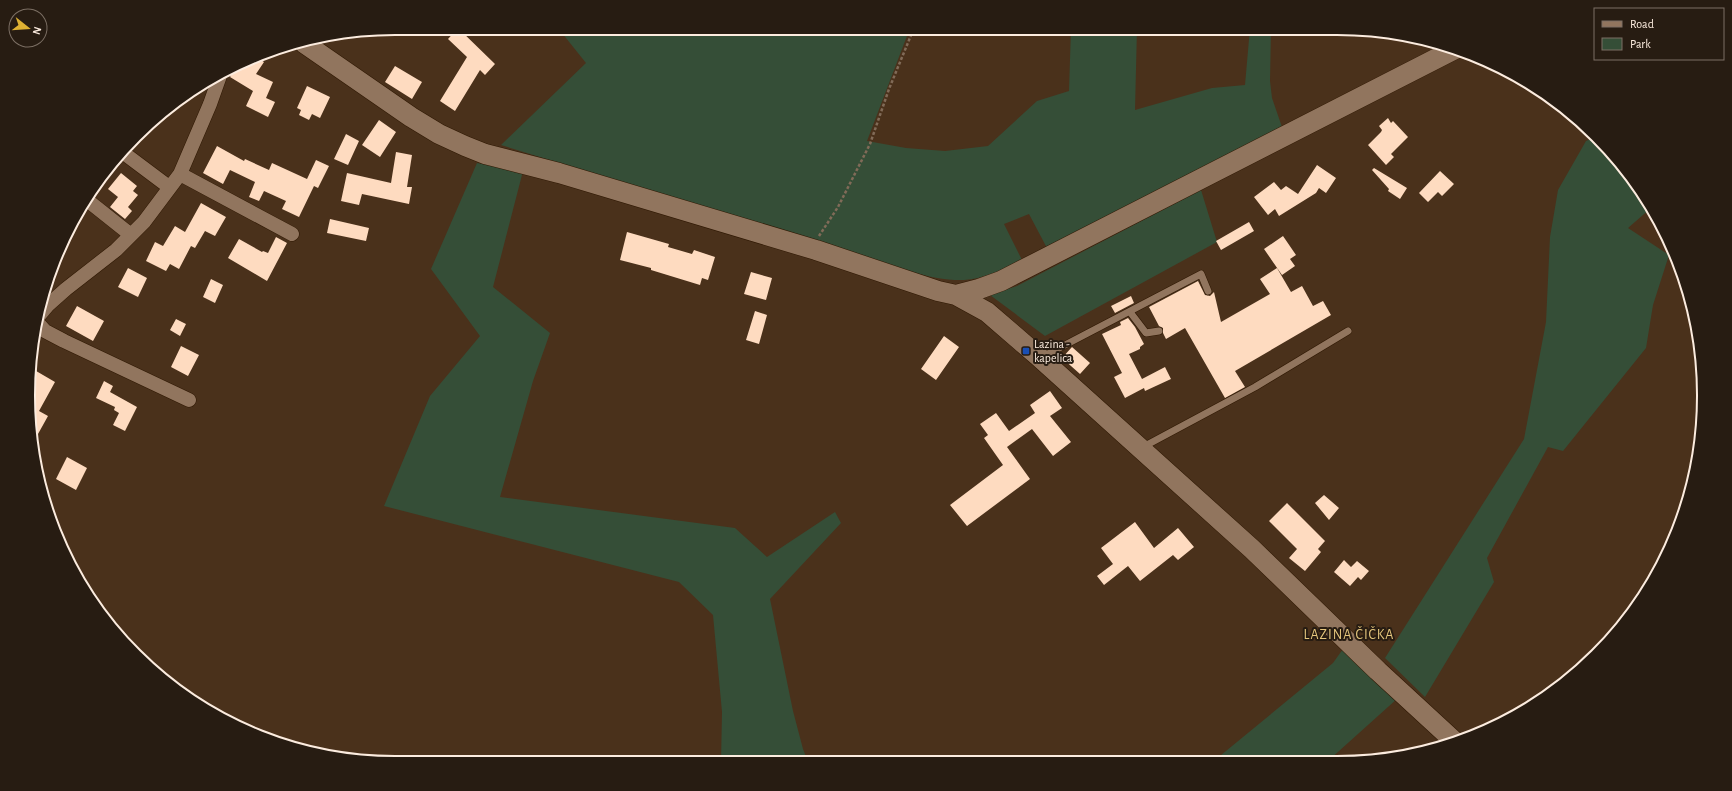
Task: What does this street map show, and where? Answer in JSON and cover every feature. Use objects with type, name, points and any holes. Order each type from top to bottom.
[{"type":"main road","points":[[308,46],[411,117],[439,134],[485,154],[567,176],[816,250],[938,291],[956,294],[987,312],[1141,448],[1252,549],[1378,671],[1450,738]]},
{"type":"main road","points":[[956,294],[980,289],[1002,281],[1448,53]]},
{"type":"street","points":[[47,302],[116,250],[144,222],[180,174],[218,81]]},
{"type":"street","points":[[127,155],[169,188]]},
{"type":"street","points":[[180,174],[292,234]]},
{"type":"street","points":[[90,203],[131,235]]},
{"type":"street","points":[[42,327],[45,331],[58,338],[189,400]]},
{"type":"lane","points":[[1040,358],[1200,274],[1208,291]]},
{"type":"lane","points":[[1130,312],[1146,332],[1159,331]]},
{"type":"lane","points":[[1141,448],[1255,387],[1348,331]]},
{"type":"path","points":[[816,250],[820,233],[838,207],[870,144],[889,89],[911,35]]},
{"type":"green space","points":[[564,35],[907,35],[867,141],[906,148],[945,151],[988,146],[1037,101],[1069,91],[1071,35],[1137,35],[1135,110],[1212,88],[1245,85],[1249,35],[1271,35],[1270,81],[1272,98],[1283,130],[1048,250],[1029,214],[1004,224],[1022,260],[979,278],[951,280],[913,272],[501,145],[586,63]]},
{"type":"green space","points":[[1589,139],[1608,158],[1623,176],[1647,212],[1628,228],[1669,255],[1653,305],[1646,348],[1563,451],[1548,447],[1487,558],[1494,582],[1425,697],[1385,658],[1524,439],[1546,322],[1550,237],[1558,190],[1586,141]]},
{"type":"green space","points":[[477,163],[523,171],[493,287],[550,333],[533,381],[500,497],[735,528],[767,557],[835,512],[841,523],[770,599],[793,711],[806,756],[721,756],[722,712],[713,615],[679,582],[384,506],[430,396],[480,336],[431,269]]},
{"type":"green space","points":[[1201,190],[1217,242],[1045,336],[990,295],[1017,286]]},
{"type":"green space","points":[[1343,649],[1398,698],[1333,756],[1220,756],[1333,663]]},
{"type":"building","points":[[452,35],[465,35],[495,64],[485,75],[480,70],[455,111],[440,101],[467,57],[448,39]]},
{"type":"building","points":[[262,61],[264,62],[256,74],[273,82],[266,98],[275,102],[268,117],[246,106],[253,91],[230,77],[232,74],[258,62]]},
{"type":"building","points":[[395,66],[422,82],[412,99],[385,82]]},
{"type":"building","points":[[307,86],[330,97],[320,118],[312,114],[309,120],[299,115],[301,110],[297,108]]},
{"type":"building","points":[[1388,118],[1391,123],[1393,121],[1408,137],[1391,154],[1394,157],[1386,165],[1368,145],[1381,132],[1382,130],[1379,126]]},
{"type":"building","points":[[379,120],[396,132],[380,157],[362,145]]},
{"type":"building","points":[[346,134],[359,141],[348,165],[334,159]]},
{"type":"building","points":[[217,146],[244,161],[245,159],[269,170],[272,163],[307,179],[316,160],[329,166],[318,188],[314,186],[299,217],[282,209],[286,201],[264,191],[259,201],[249,197],[255,182],[230,170],[223,184],[203,173]]},
{"type":"building","points":[[396,152],[412,155],[407,187],[412,187],[409,204],[362,194],[359,205],[341,201],[347,173],[391,183]]},
{"type":"building","points":[[1317,165],[1336,178],[1326,193],[1319,188],[1316,193],[1279,216],[1275,209],[1268,215],[1254,197],[1274,182],[1281,190],[1286,186],[1298,194]]},
{"type":"building","points":[[1374,168],[1407,188],[1400,199],[1388,191],[1389,189],[1372,170]]},
{"type":"building","points":[[1440,171],[1454,184],[1442,196],[1438,192],[1428,202],[1419,193]]},
{"type":"building","points":[[121,173],[137,186],[133,191],[138,195],[128,207],[132,211],[125,219],[110,207],[118,197],[108,189]]},
{"type":"building","points":[[201,203],[226,217],[215,236],[205,231],[195,248],[191,246],[179,269],[170,264],[166,271],[146,261],[155,242],[163,246],[175,226],[185,232]]},
{"type":"building","points":[[330,219],[369,228],[366,241],[327,233]]},
{"type":"building","points":[[1249,222],[1254,231],[1221,250],[1216,241]]},
{"type":"building","points":[[627,232],[669,244],[668,247],[692,254],[694,250],[715,257],[708,280],[702,278],[700,285],[651,270],[651,268],[620,260]]},
{"type":"building","points":[[1283,236],[1296,255],[1290,259],[1295,266],[1282,275],[1264,249]]},
{"type":"building","points":[[276,237],[287,243],[267,281],[228,258],[239,239],[262,252],[268,253]]},
{"type":"building","points":[[128,268],[147,278],[138,297],[118,287]]},
{"type":"building","points":[[1277,268],[1291,292],[1302,286],[1313,306],[1323,301],[1331,315],[1235,371],[1245,387],[1225,398],[1185,328],[1166,339],[1163,333],[1163,328],[1159,326],[1149,307],[1198,281],[1205,295],[1210,296],[1214,292],[1221,322],[1270,294],[1260,279]]},
{"type":"building","points":[[751,272],[772,278],[766,300],[744,294]]},
{"type":"building","points":[[211,279],[223,285],[215,303],[203,297]]},
{"type":"building","points":[[1131,296],[1134,303],[1115,313],[1111,306]]},
{"type":"building","points":[[77,306],[104,321],[93,341],[66,326]]},
{"type":"building","points":[[755,311],[767,315],[759,344],[746,340]]},
{"type":"building","points":[[1128,318],[1135,327],[1144,344],[1140,347],[1140,349],[1129,354],[1142,379],[1165,367],[1171,379],[1145,391],[1144,388],[1125,398],[1114,377],[1122,373],[1102,334],[1121,325],[1120,322]]},
{"type":"building","points":[[176,319],[186,324],[180,336],[170,330]]},
{"type":"building","points":[[944,336],[959,347],[936,380],[921,369]]},
{"type":"building","points":[[181,346],[199,355],[188,376],[171,367]]},
{"type":"building","points":[[1072,347],[1090,363],[1080,374],[1062,358]]},
{"type":"building","points":[[36,371],[55,382],[39,411],[48,416],[37,435],[35,396]]},
{"type":"building","points":[[104,381],[113,386],[110,392],[137,407],[125,431],[113,425],[119,413],[114,410],[115,407],[96,398]]},
{"type":"building","points":[[1050,391],[1062,408],[1050,416],[1071,442],[1053,456],[1032,429],[1007,447],[1030,479],[967,526],[950,505],[1003,465],[984,438],[988,435],[980,424],[996,413],[1009,431],[1035,413],[1030,405]]},
{"type":"building","points":[[67,457],[87,468],[76,490],[56,479]]},
{"type":"building","points":[[1324,495],[1339,508],[1329,520],[1315,503]]},
{"type":"building","points":[[1287,503],[1325,541],[1318,549],[1321,552],[1305,571],[1289,558],[1297,549],[1269,521]]},
{"type":"building","points":[[1135,522],[1154,548],[1178,528],[1194,547],[1178,560],[1173,555],[1140,581],[1128,566],[1104,585],[1097,576],[1113,564],[1101,548]]},
{"type":"building","points":[[1344,560],[1351,567],[1357,561],[1369,571],[1361,580],[1358,577],[1350,586],[1334,572]]},
{"type":"place","name":"Lazina - kapelica","points":[[1026,351]]},
{"type":"district","name":"LAZINA ČIČKA","points":[[1349,635]]}]
